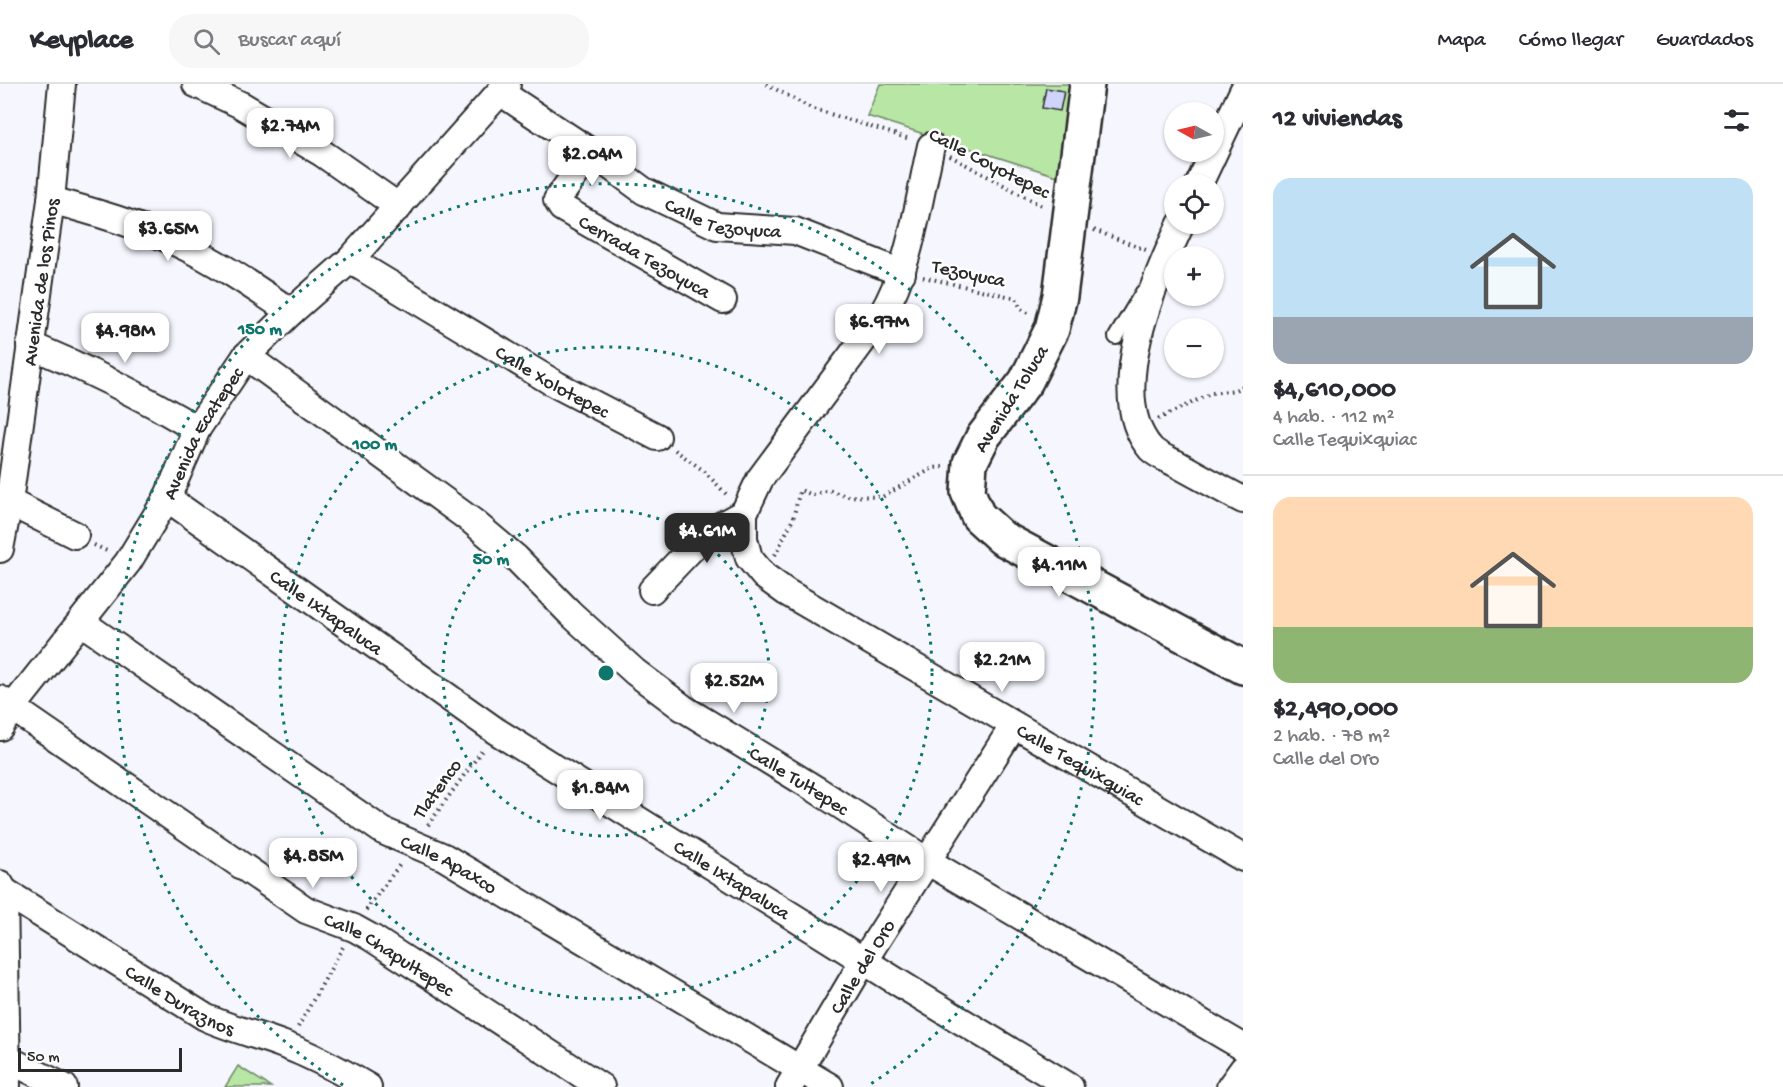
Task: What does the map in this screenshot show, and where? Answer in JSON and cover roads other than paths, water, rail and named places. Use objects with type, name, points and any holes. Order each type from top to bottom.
[{"type":"street","name":"Avenida de los Pinos","points":[[0,549],[9,502],[51,200],[62,84]]},
{"type":"street","points":[[196,84],[241,105],[322,153],[399,207]]},
{"type":"street","name":"Avenida Toluca","points":[[1087,84],[1060,296],[1052,329],[1026,381],[983,437],[970,463],[968,492],[978,516],[1002,538],[1243,667]]},
{"type":"street","name":"Avenida Ecatepec","points":[[4,711],[81,622],[128,562],[167,498],[197,429],[246,356],[291,312],[350,260],[503,88]]},
{"type":"street","name":"Calle Tezoyuca","points":[[503,88],[644,191],[717,226],[795,231],[902,273]]},
{"type":"street","points":[[1204,174],[1243,91]]},
{"type":"street","name":"Calle Tequixquiac","points":[[931,146],[902,273],[892,298],[760,479],[744,513],[744,539],[749,558],[765,576],[786,592],[1243,858]]},
{"type":"street","name":"Cerrada Tezoyuca","points":[[591,152],[561,192],[557,200],[562,208],[723,300]]},
{"type":"street","points":[[51,200],[116,218],[177,243],[236,274],[291,312]]},
{"type":"street","name":"Calle Xolotepec","points":[[350,260],[558,385],[657,437]]},
{"type":"street","points":[[1164,260],[1147,303],[1137,345],[1132,405],[1137,429],[1152,451],[1243,500]]},
{"type":"street","points":[[30,345],[89,369],[146,398],[197,429]]},
{"type":"street","name":"Calle Tultepec","points":[[246,356],[472,521],[516,558],[570,613],[635,672],[682,708],[817,790],[927,861],[1243,1047]]},
{"type":"street","name":"Calle Ixtapaluca","points":[[167,498],[496,731],[1070,1087]]},
{"type":"street","points":[[9,502],[75,535]]},
{"type":"street","points":[[652,590],[695,545],[716,528],[744,513]]},
{"type":"street","name":"Calle Apaxco","points":[[81,622],[383,831],[444,857],[795,1078],[830,1087]]},
{"type":"street","name":"Calle Chapultepec","points":[[4,711],[306,910],[354,928],[601,1087]]},
{"type":"street","name":"Calle del Oro","points":[[795,1078],[864,960],[1014,725]]},
{"type":"street","points":[[2,887],[7,1087]]},
{"type":"street","name":"Calle Duraznos","points":[[2,887],[205,1017],[224,1026],[287,1046],[330,1065],[368,1087]]},
{"type":"street","points":[[7,1059],[64,1087]]},
{"type":"street","points":[[1230,1087],[1243,1069]]},
{"type":"lane","points":[[1116,337],[1164,260]]}]
